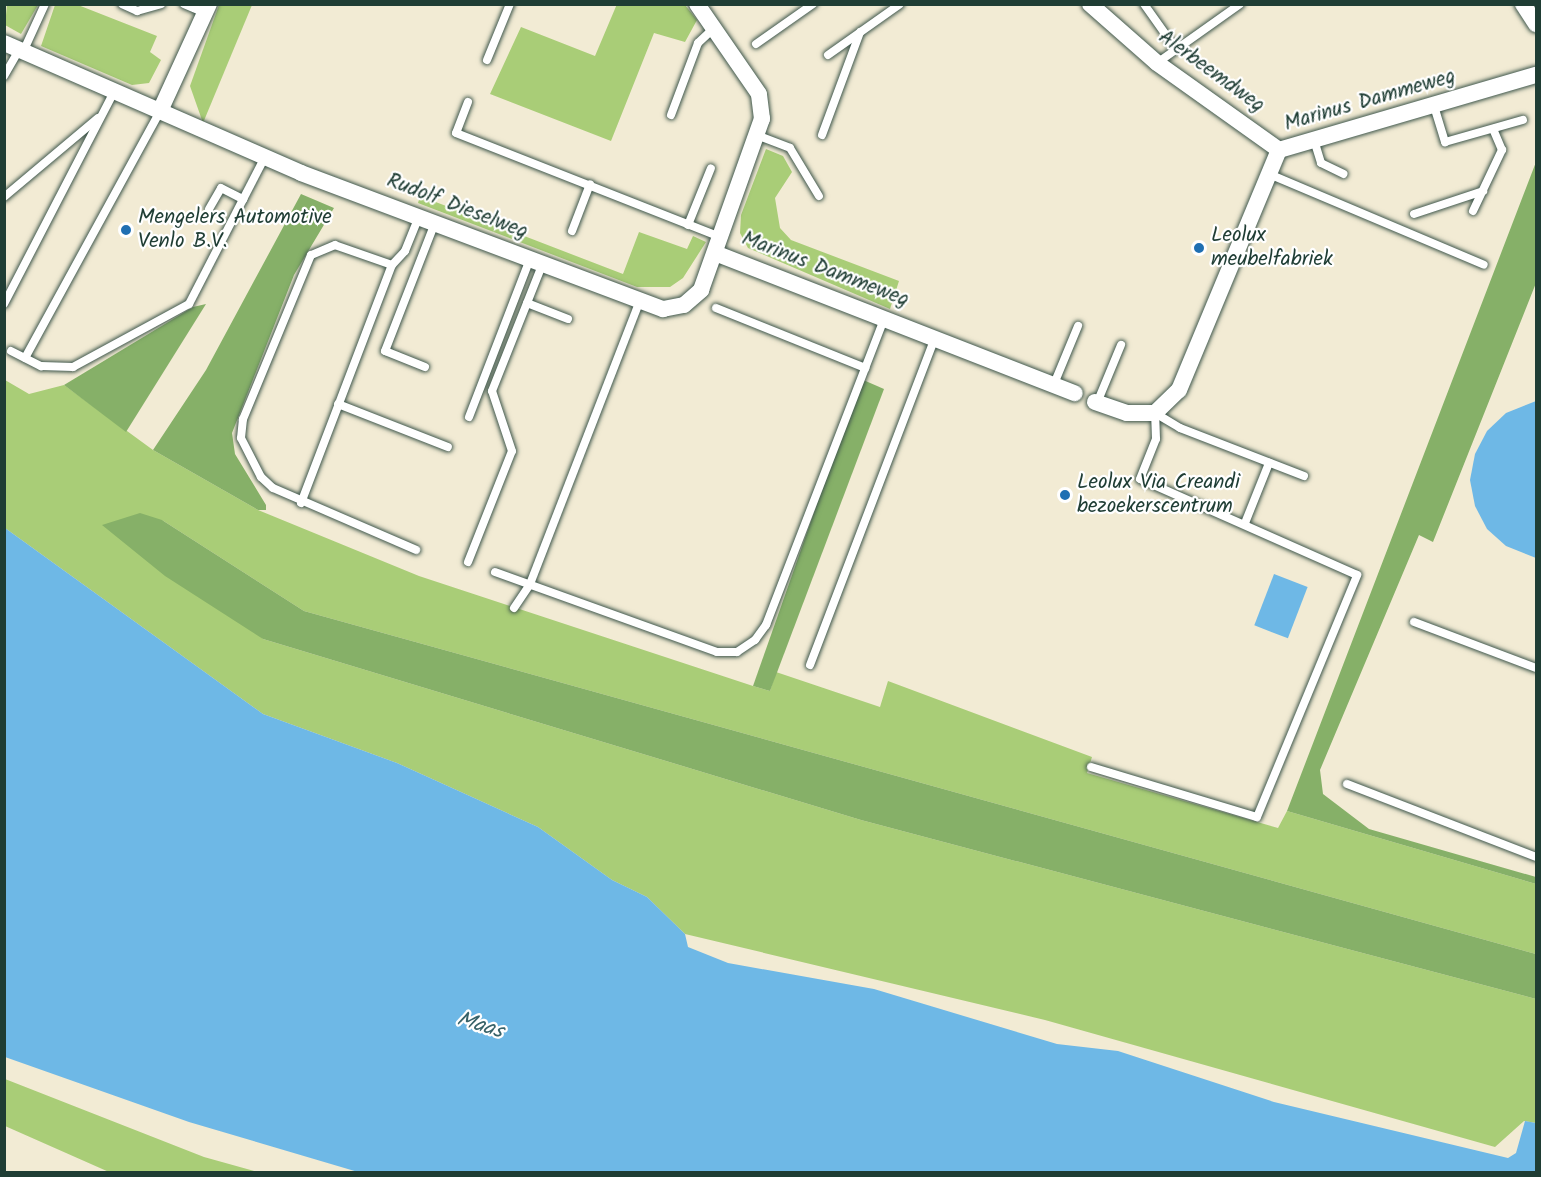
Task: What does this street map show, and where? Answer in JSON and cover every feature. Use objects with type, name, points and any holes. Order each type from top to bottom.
[{"type":"street","name":"Marinus Dammeweg","points":[[697,4],[759,94],[759,136],[718,245],[885,317],[1075,393]]},
{"type":"street","name":"Alerbeemdweg","points":[[1090,4],[1157,63],[1280,150]]},
{"type":"street","points":[[1523,4],[1536,24]]},
{"type":"street","points":[[160,111],[207,9]]},
{"type":"street","name":"Rudolf Dieselweg","points":[[16,48],[265,157],[663,309],[684,305],[701,290],[718,245]]},
{"type":"street","name":"Marinus Dammeweg","points":[[1155,413],[1179,390],[1280,150],[1536,75]]},
{"type":"street","points":[[1096,402],[1127,413],[1155,413]]},
{"type":"lane","points":[[4,76],[16,48],[45,4]]},
{"type":"lane","points":[[122,4],[137,11],[161,4]]},
{"type":"lane","points":[[184,4],[207,9]]},
{"type":"lane","points":[[488,60],[510,4]]},
{"type":"lane","points":[[756,44],[813,4]]},
{"type":"lane","points":[[828,55],[900,4]]},
{"type":"lane","points":[[1144,4],[1176,49]]},
{"type":"lane","points":[[1157,63],[1240,4]]},
{"type":"lane","points":[[671,115],[698,43],[714,28]]},
{"type":"lane","points":[[822,135],[861,32]]},
{"type":"lane","points":[[4,304],[114,92]]},
{"type":"lane","points":[[468,102],[456,133],[590,184],[688,225],[718,245]]},
{"type":"lane","points":[[1434,106],[1445,142],[1523,120]]},
{"type":"lane","points":[[25,358],[160,111]]},
{"type":"lane","points":[[5,196],[102,114]]},
{"type":"lane","points":[[1473,211],[1502,150],[1493,129]]},
{"type":"lane","points":[[759,136],[790,148],[819,196]]},
{"type":"lane","points":[[1314,140],[1320,163],[1344,174]]},
{"type":"lane","points":[[11,351],[41,366],[73,367],[189,304],[265,157]]},
{"type":"lane","points":[[688,225],[711,168]]},
{"type":"lane","points":[[1269,174],[1484,265]]},
{"type":"lane","points":[[572,231],[590,184]]},
{"type":"lane","points":[[209,209],[221,188],[243,199]]},
{"type":"lane","points":[[1413,214],[1483,191]]},
{"type":"lane","points":[[301,503],[392,266],[405,251],[419,217]]},
{"type":"lane","points":[[425,367],[384,351],[435,223]]},
{"type":"lane","points":[[392,266],[335,245],[322,247],[306,263],[243,419],[241,438],[261,477],[301,503],[416,550]]},
{"type":"lane","points":[[468,561],[512,451],[492,391],[527,303],[536,261]]},
{"type":"lane","points":[[469,417],[536,261]]},
{"type":"lane","points":[[514,608],[530,584],[640,300]]},
{"type":"lane","points":[[527,303],[568,319]]},
{"type":"lane","points":[[716,308],[865,368]]},
{"type":"lane","points":[[495,572],[717,652],[736,652],[755,640],[766,625],[885,317]]},
{"type":"lane","points":[[1054,384],[1078,326]]},
{"type":"lane","points":[[810,665],[936,336]]},
{"type":"lane","points":[[1096,402],[1121,345]]},
{"type":"lane","points":[[338,404],[448,447]]},
{"type":"lane","points":[[1155,413],[1180,428],[1304,476]]},
{"type":"lane","points":[[1091,767],[1257,817],[1357,575],[1245,523],[1140,479],[1156,439],[1155,413]]},
{"type":"lane","points":[[1245,523],[1269,463]]},
{"type":"lane","points":[[1414,622],[1536,668]]},
{"type":"lane","points":[[1347,784],[1536,857]]},
{"type":"green space","points":[[617,4],[685,5],[697,20],[685,42],[654,33],[611,141],[490,94],[521,27],[595,56]]},
{"type":"green space","points":[[7,5],[38,5],[21,34],[5,25]]},
{"type":"green space","points":[[55,5],[78,5],[157,36],[150,52],[161,60],[149,83],[132,85],[41,46]]},
{"type":"green space","points":[[219,5],[252,5],[203,123],[190,86]]},
{"type":"green space","points":[[766,149],[783,156],[792,172],[775,198],[780,228],[791,240],[899,281],[890,309],[748,248],[740,233],[741,215]]},
{"type":"green space","points":[[1536,162],[1536,283],[1433,542],[1419,535],[1320,770],[1323,794],[1369,829],[1536,877],[1536,884],[1287,811]]},
{"type":"green space","points":[[301,194],[334,208],[294,275],[232,433],[235,454],[266,505],[266,510],[258,510],[153,450],[206,370]]},
{"type":"green space","points":[[420,196],[623,274],[639,232],[687,249],[693,236],[706,242],[683,278],[670,287],[637,287],[418,203]]},
{"type":"green space","points":[[206,304],[126,432],[64,385],[193,307]]},
{"type":"green space","points":[[861,379],[884,389],[770,691],[753,686]]},
{"type":"green space","points":[[5,380],[29,394],[64,385],[153,450],[258,510],[419,576],[753,686],[770,691],[776,672],[880,707],[888,681],[1092,757],[1087,773],[1278,828],[1287,811],[1536,884],[1536,954],[304,611],[162,520],[263,639],[861,820],[1536,999],[1536,1123],[1524,1121],[1495,1147],[1045,1020],[685,934],[647,897],[612,880],[538,827],[397,763],[263,714],[5,528]]},
{"type":"green space","points":[[140,513],[162,520],[304,611],[1536,954],[1536,999],[861,820],[263,639],[165,576],[102,525]]},
{"type":"green space","points":[[5,1079],[204,1157],[258,1172],[109,1172],[5,1126]]},
{"type":"water","points":[[1536,401],[1536,558],[1506,546],[1487,529],[1475,506],[1470,480],[1475,454],[1487,431],[1506,413]]},
{"type":"water","name":"Maas","points":[[5,528],[263,714],[397,763],[538,827],[612,880],[647,897],[685,934],[688,947],[728,963],[874,989],[1057,1044],[1118,1051],[1274,1102],[1508,1158],[1516,1153],[1525,1121],[1536,1123],[1536,1172],[358,1172],[189,1122],[5,1057]]},
{"type":"water","points":[[1274,574],[1308,587],[1288,638],[1254,625]]},
{"type":"place","name":"Mengelers Automotive Venlo B.V.","points":[[126,230]]},
{"type":"place","name":"Leolux meubelfabriek","points":[[1199,248]]},
{"type":"place","name":"Leolux Via Creandi bezoekerscentrum","points":[[1065,495]]}]
